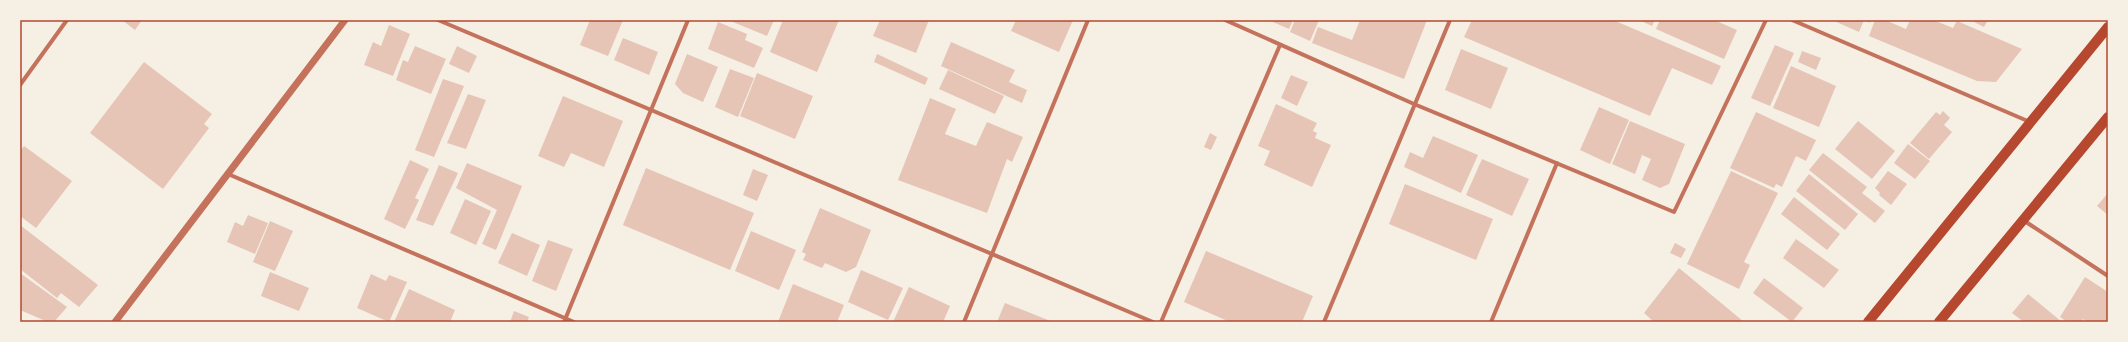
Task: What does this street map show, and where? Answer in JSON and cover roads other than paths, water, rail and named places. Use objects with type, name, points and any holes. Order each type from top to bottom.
[{"type":"main road","points":[[1868,322],[2108,27]]},
{"type":"main road","points":[[1939,322],[2108,116]]},
{"type":"street","points":[[20,85],[67,20]]},
{"type":"street","points":[[115,322],[345,20]]},
{"type":"street","points":[[438,20],[1153,322]]},
{"type":"street","points":[[565,320],[688,20]]},
{"type":"street","points":[[964,322],[994,254],[1088,20]]},
{"type":"street","points":[[1225,20],[1414,104],[1674,212],[1766,20]]},
{"type":"street","points":[[1324,322],[1450,20]]},
{"type":"street","points":[[1792,20],[2031,122]]},
{"type":"street","points":[[1161,322],[1280,45]]},
{"type":"street","points":[[1491,322],[1557,163]]},
{"type":"street","points":[[228,174],[565,320],[574,322]]},
{"type":"street","points":[[2022,220],[2108,276]]}]
